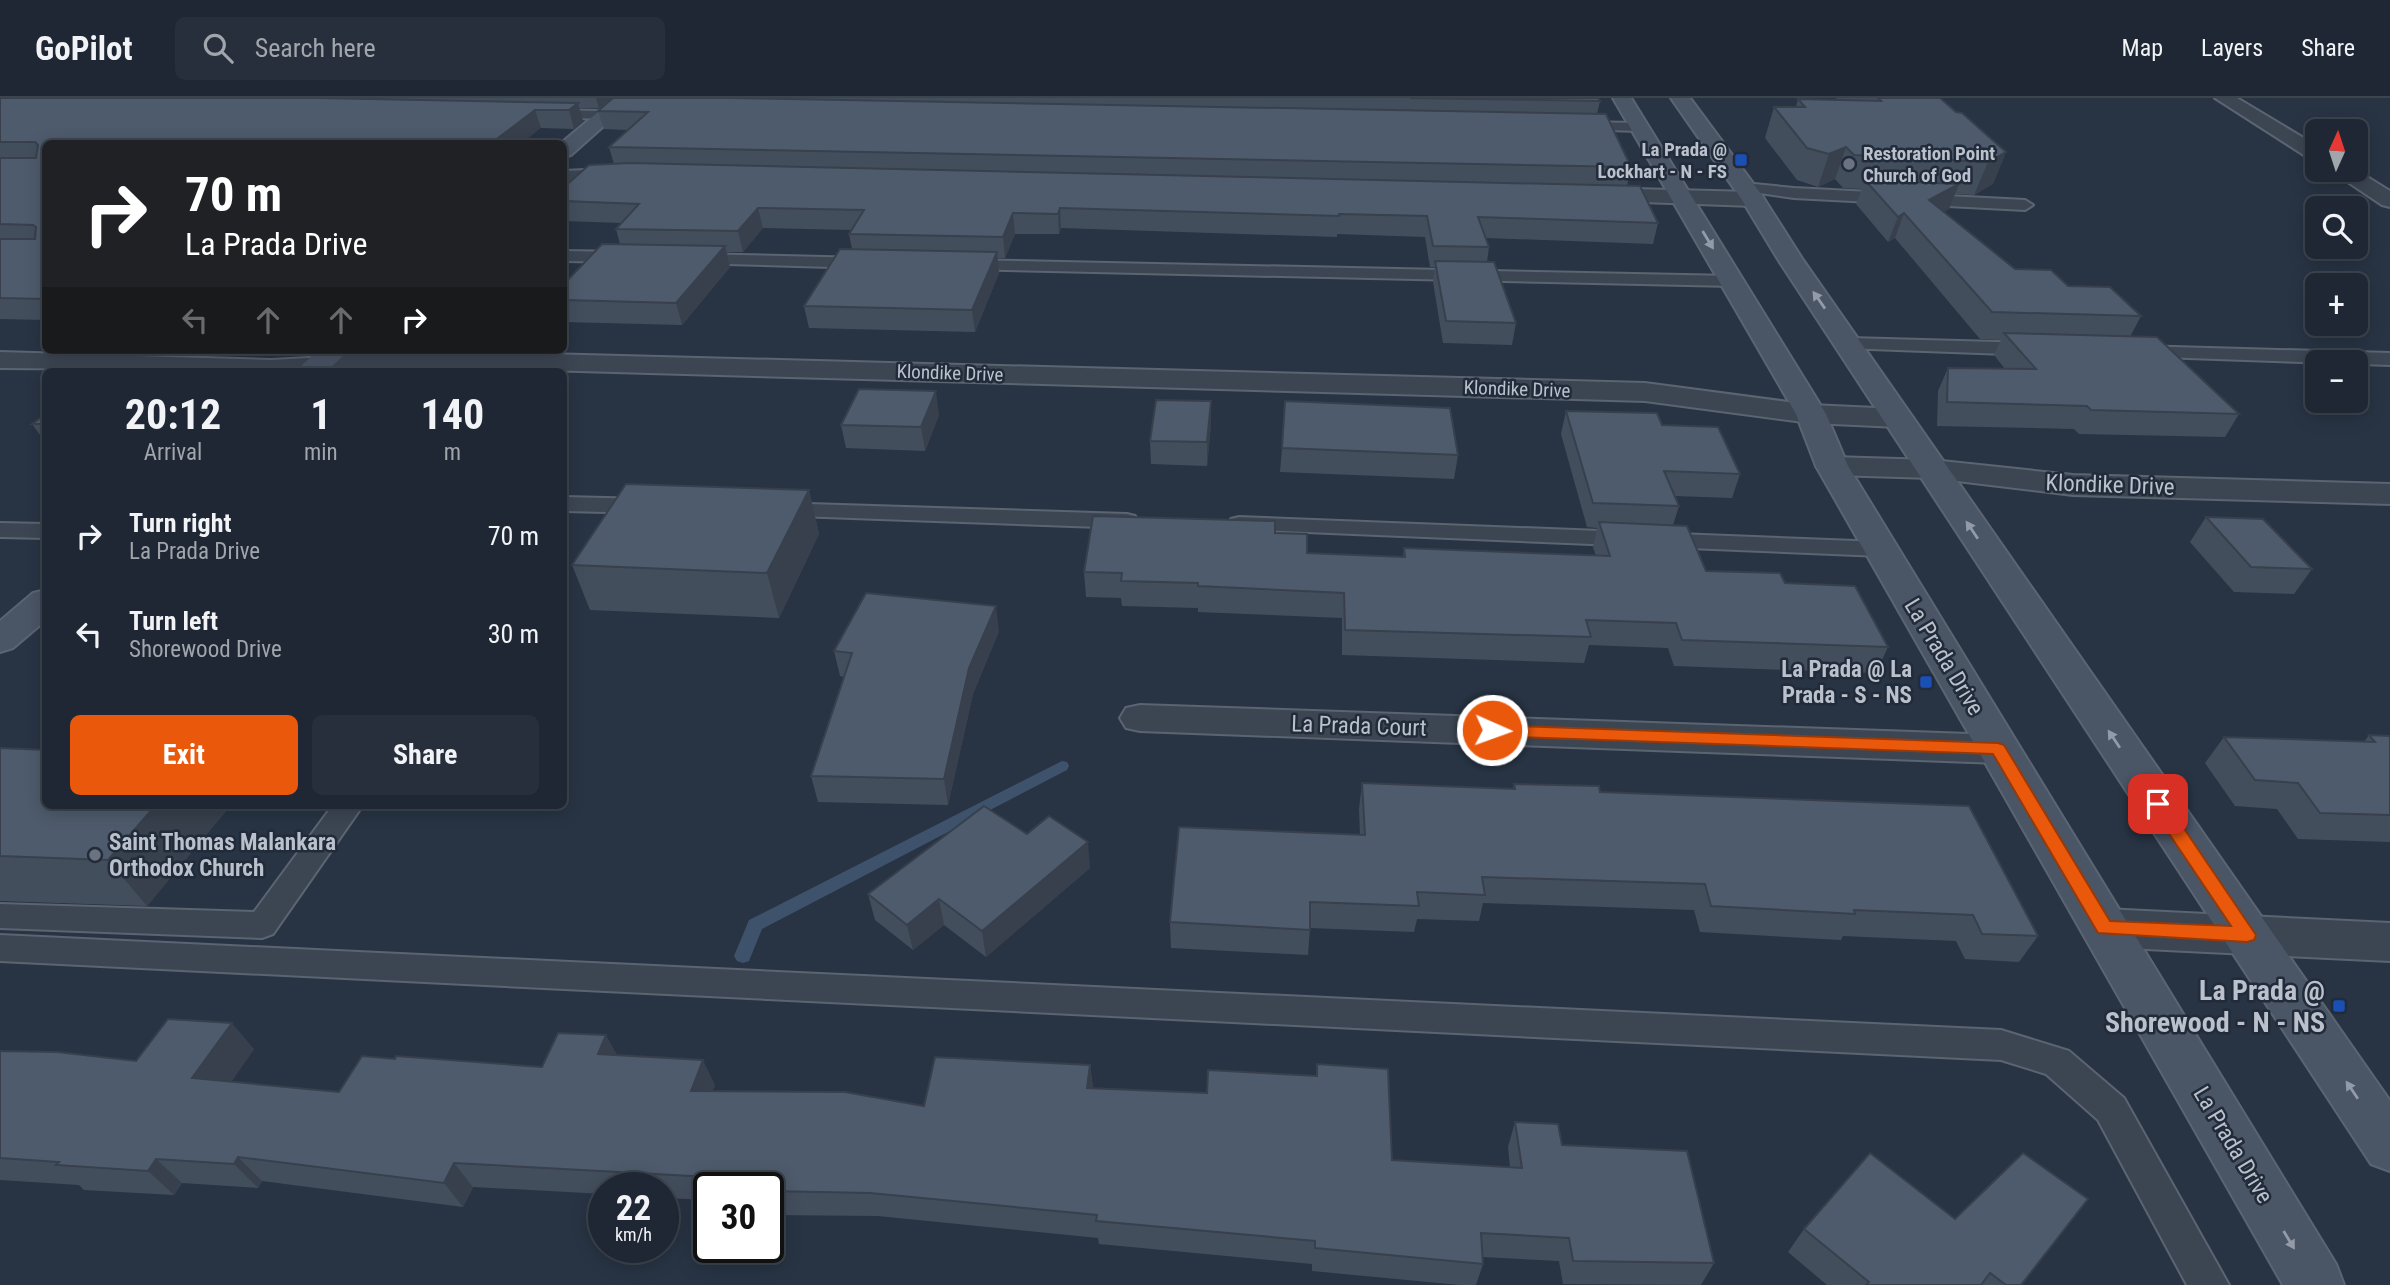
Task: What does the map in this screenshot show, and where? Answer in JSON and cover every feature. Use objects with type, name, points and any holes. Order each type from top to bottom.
[{"type":"main road","name":"La Prada Drive","points":[[1622,98],[1811,414],[1832,466],[2315,1285]]},
{"type":"main road","points":[[1680,98],[1749,193],[1791,261],[1850,344],[1931,469],[2390,1146]]},
{"type":"main road","points":[[567,149],[622,108]]},
{"type":"main road","points":[[0,640],[42,604]]},
{"type":"street","points":[[2224,98],[2305,148]]},
{"type":"street","points":[[567,177],[650,174]]},
{"type":"street","points":[[2360,182],[2390,200]]},
{"type":"street","points":[[1571,195],[1682,197],[1749,193]]},
{"type":"street","name":"Klondike Drive","points":[[0,360],[271,368],[321,362],[437,359],[1646,392],[1811,414],[1898,418]]},
{"type":"street","name":"Klondike Drive","points":[[1832,466],[1931,469],[2073,485],[2390,494]]},
{"type":"street","name":"La Prada Court","points":[[1140,718],[1998,749]]},
{"type":"street","points":[[2105,928],[2390,942]]},
{"type":"lane","points":[[537,114],[622,108]]},
{"type":"lane","points":[[1570,126],[1639,127]]},
{"type":"lane","points":[[1749,193],[2025,205]]},
{"type":"lane","points":[[567,256],[646,258]]},
{"type":"lane","points":[[673,258],[878,263]]},
{"type":"lane","points":[[947,265],[1733,281]]},
{"type":"lane","points":[[1850,344],[2057,350]]},
{"type":"lane","points":[[2113,352],[2390,359]]},
{"type":"lane","points":[[567,504],[675,507]]},
{"type":"lane","points":[[758,510],[1148,522]]},
{"type":"lane","points":[[1217,524],[1881,549]]},
{"type":"lane","points":[[0,530],[42,531]]},
{"type":"lane","points":[[0,916],[262,925],[346,809]]},
{"type":"lane","points":[[0,948],[2001,1045],[2057,1062],[2111,1109],[2209,1285]]},
{"type":"building","points":[[0,98],[319,98],[578,103],[569,110],[535,110],[495,140],[42,140],[42,299],[0,298],[0,239],[35,239],[36,227],[0,224],[0,158],[36,158],[38,145],[35,142],[0,142]]},
{"type":"building","points":[[613,98],[1606,114],[1631,167],[609,147],[648,112],[598,111]]},
{"type":"building","points":[[1410,98],[1598,98],[1600,101]]},
{"type":"building","points":[[1878,98],[1940,98],[1956,112],[1962,113],[2006,152],[1988,162],[1854,155],[1846,147],[1829,154],[1807,148],[1774,107],[1805,107],[1798,99],[1881,101]]},
{"type":"building","points":[[630,163],[1640,186],[1658,223],[1478,217],[1489,247],[1433,246],[1427,216],[1060,208],[1058,214],[1013,213],[1003,237],[849,234],[864,210],[758,208],[738,231],[616,229],[639,204],[567,201],[567,184],[589,165]]},
{"type":"building","points":[[1865,180],[1959,184],[1929,200],[2015,269],[2051,270],[2068,286],[2110,287],[2141,316],[1992,312],[1904,213],[1898,217]]},
{"type":"building","points":[[602,244],[725,246],[676,303],[567,300],[567,281]]},
{"type":"building","points":[[840,249],[997,252],[972,310],[804,306]]},
{"type":"building","points":[[1435,261],[1494,262],[1516,323],[1446,321]]},
{"type":"building","points":[[2004,333],[2157,337],[2239,414],[1947,402],[1948,368],[2036,369]]},
{"type":"building","points":[[859,389],[936,391],[921,427],[841,425]]},
{"type":"building","points":[[1156,400],[1211,401],[1207,442],[1150,441]]},
{"type":"building","points":[[1285,401],[1450,408],[1458,455],[1282,448]]},
{"type":"building","points":[[1566,411],[1657,413],[1662,425],[1718,427],[1740,474],[1664,471],[1679,506],[1593,503]]},
{"type":"building","points":[[42,417],[42,424],[32,424]]},
{"type":"building","points":[[626,484],[809,490],[767,573],[572,565]]},
{"type":"building","points":[[1093,516],[1275,521],[1275,533],[1307,534],[1307,553],[1405,557],[1404,548],[1610,556],[1599,522],[1687,526],[1706,571],[1780,573],[1785,583],[1855,586],[1888,647],[1682,640],[1676,623],[1586,620],[1591,637],[1345,630],[1344,593],[1198,586],[1198,583],[1121,581],[1122,573],[1084,572]]},
{"type":"building","points":[[2206,517],[2263,519],[2312,569],[2251,567]]},
{"type":"building","points":[[866,593],[996,606],[969,668],[944,779],[811,776],[852,653],[834,651]]},
{"type":"building","points":[[2369,735],[2390,736],[2390,815],[2320,813],[2298,783],[2255,780],[2224,737],[2375,742]]},
{"type":"building","points":[[0,748],[42,750],[42,809],[153,809],[108,860],[0,856]]},
{"type":"building","points":[[1362,783],[1515,789],[1514,784],[1599,786],[1600,792],[1969,806],[2038,936],[1982,934],[1973,915],[1854,910],[1855,914],[1711,906],[1705,884],[1482,877],[1485,895],[1417,892],[1419,906],[1310,902],[1310,930],[1170,922],[1179,827],[1365,835]]},
{"type":"building","points":[[984,806],[1027,834],[1049,816],[1088,842],[982,931],[939,899],[907,925],[868,894]]},
{"type":"building","points":[[168,1019],[232,1023],[192,1078],[339,1092],[362,1056],[542,1067],[558,1033],[606,1035],[598,1054],[703,1060],[691,1091],[845,1092],[924,1106],[935,1057],[1090,1065],[1087,1088],[1207,1093],[1208,1070],[1317,1076],[1317,1064],[1388,1069],[1392,1160],[1522,1168],[1515,1122],[1558,1124],[1562,1145],[1687,1151],[1714,1263],[1573,1261],[1569,1238],[1481,1233],[1483,1264],[1315,1248],[1315,1241],[1096,1221],[1097,1215],[870,1193],[784,1191],[784,1172],[693,1172],[693,1176],[679,1175],[679,1172],[618,1172],[454,1163],[444,1183],[238,1157],[234,1164],[156,1159],[148,1171],[0,1158],[0,1051],[57,1052],[136,1061]]},
{"type":"building","points":[[1870,1153],[1955,1219],[2023,1153],[2088,1199],[2021,1285],[2006,1285],[1990,1273],[1981,1285],[1866,1285],[1869,1282],[1804,1229]]},
{"type":"waterway","points":[[743,956],[755,925],[1062,766]]},
{"type":"place","name":"La Prada @ Lockhart - N - FS","points":[[1741,160]]},
{"type":"place","name":"Restoration Point Church of God","points":[[1849,164]]},
{"type":"place","name":"La Prada @ La Prada - S - NS","points":[[1926,682]]},
{"type":"place","name":"Saint Thomas Malankara Orthodox Church","points":[[95,855]]},
{"type":"place","name":"La Prada @ Shorewood - N - NS","points":[[2339,1006]]},
{"type":"route","points":[[1492,730],[1998,749],[2105,928],[2247,935],[2158,804]]}]
